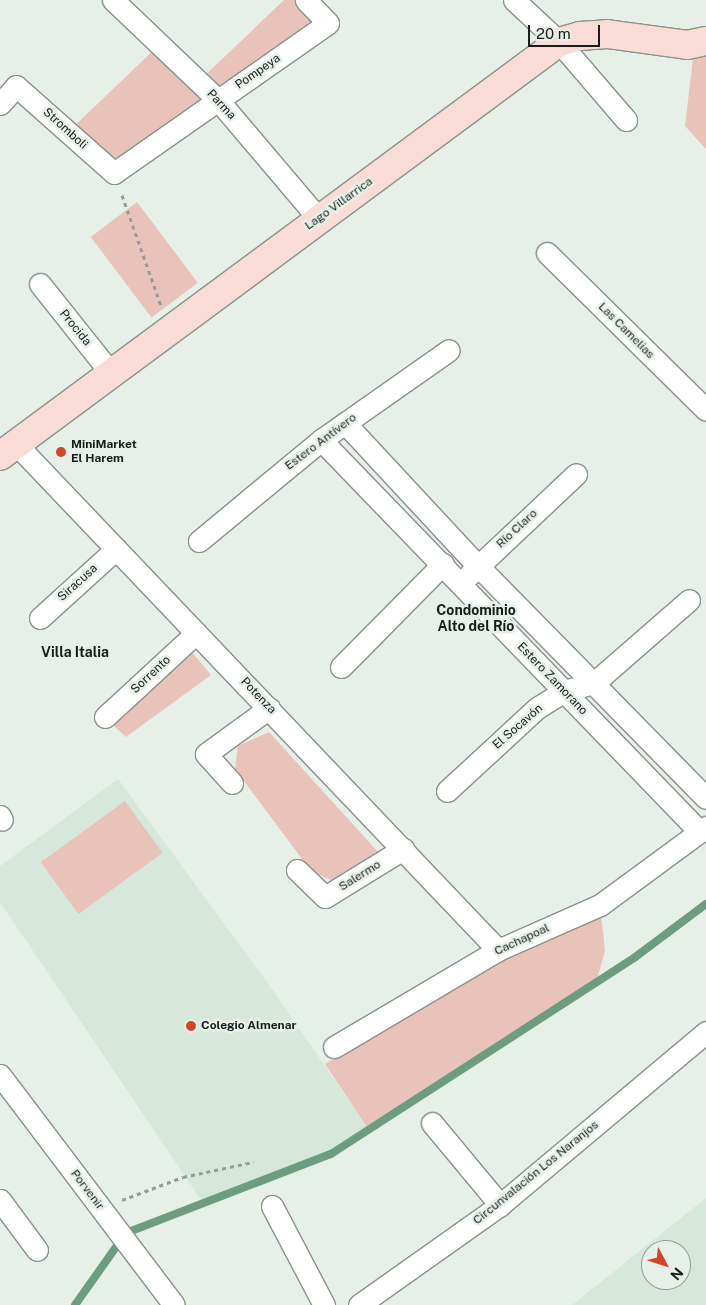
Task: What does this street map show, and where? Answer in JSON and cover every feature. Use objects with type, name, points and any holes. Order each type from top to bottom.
[{"type":"street","name":"Parma","points":[[113,0],[218,100],[319,219]]},
{"type":"street","name":"Pompeya","points":[[114,173],[328,22],[306,0]]},
{"type":"street","points":[[514,0],[559,42],[626,120]]},
{"type":"street","name":"Lago Villarrica","points":[[8,450],[169,328],[559,42],[580,36],[607,34],[687,45],[706,41]]},
{"type":"street","name":"Stromboli","points":[[0,104],[16,86],[114,173]]},
{"type":"street","name":"Las Camelias","points":[[547,252],[706,410]]},
{"type":"street","name":"Procida","points":[[40,284],[110,372]]},
{"type":"street","name":"Estero Antívero","points":[[199,541],[321,440],[449,350]]},
{"type":"street","points":[[345,423],[478,566],[706,798]]},
{"type":"street","name":"Estero Zamorano","points":[[321,440],[564,691],[703,829]]},
{"type":"street","name":"Potenza","points":[[8,450],[116,549],[498,950]]},
{"type":"street","name":"Río Claro","points":[[460,584],[576,474]]},
{"type":"street","name":"Siracusa","points":[[40,618],[116,549]]},
{"type":"street","points":[[341,667],[443,564]]},
{"type":"street","name":"El Socavón","points":[[447,791],[537,708],[564,691],[594,683],[690,600]]},
{"type":"street","name":"Sorrento","points":[[105,717],[196,633]]},
{"type":"street","points":[[232,783],[206,754],[269,708]]},
{"type":"street","name":"Cachapoal","points":[[334,1047],[498,950],[600,904],[703,829]]},
{"type":"street","name":"Salermo","points":[[297,870],[325,898],[402,849]]},
{"type":"street","name":"Circunvalación Los Naranjos","points":[[358,1305],[500,1205],[706,1032]]},
{"type":"street","name":"Porvenir","points":[[0,1075],[174,1305]]},
{"type":"street","points":[[432,1123],[500,1205]]},
{"type":"street","points":[[272,1206],[324,1305]]},
{"type":"street","points":[[2,1207],[37,1250]]},
{"type":"path","points":[[114,173],[169,328]]},
{"type":"path","points":[[100,1208],[183,1177],[253,1162]]},
{"type":"shaded area","points":[[284,0],[306,0],[328,23],[114,173],[68,132],[160,44],[199,81]]},
{"type":"shaded area","points":[[706,32],[706,149],[685,126],[695,41]]},
{"type":"shaded area","points":[[137,202],[198,283],[151,318],[91,237]]},
{"type":"shaded area","points":[[191,651],[211,675],[126,737],[114,726]]},
{"type":"shaded area","points":[[269,732],[380,854],[331,880],[311,871],[235,769],[238,746]]},
{"type":"shaded area","name":"Colegio Almenar","points":[[118,779],[272,989],[369,1130],[331,1154],[203,1203],[0,902],[0,866]]},
{"type":"shaded area","points":[[125,801],[163,853],[78,914],[41,862]]},
{"type":"shaded area","points":[[600,905],[605,951],[596,983],[369,1130],[325,1064]]},
{"type":"shaded area","points":[[706,1198],[706,1305],[572,1305],[641,1250],[641,1290],[691,1290],[691,1240],[653,1240]]},
{"type":"waterway","points":[[75,1305],[126,1233],[331,1154],[634,958],[706,904]]},
{"type":"place","name":"MiniMarket El Harem","points":[[61,452]]},
{"type":"place","name":"Colegio Almenar","points":[[191,1026]]},
{"type":"district","name":"Condominio Alto del Río","points":[[476,618]]},
{"type":"district","name":"Villa Italia","points":[[75,652]]}]
